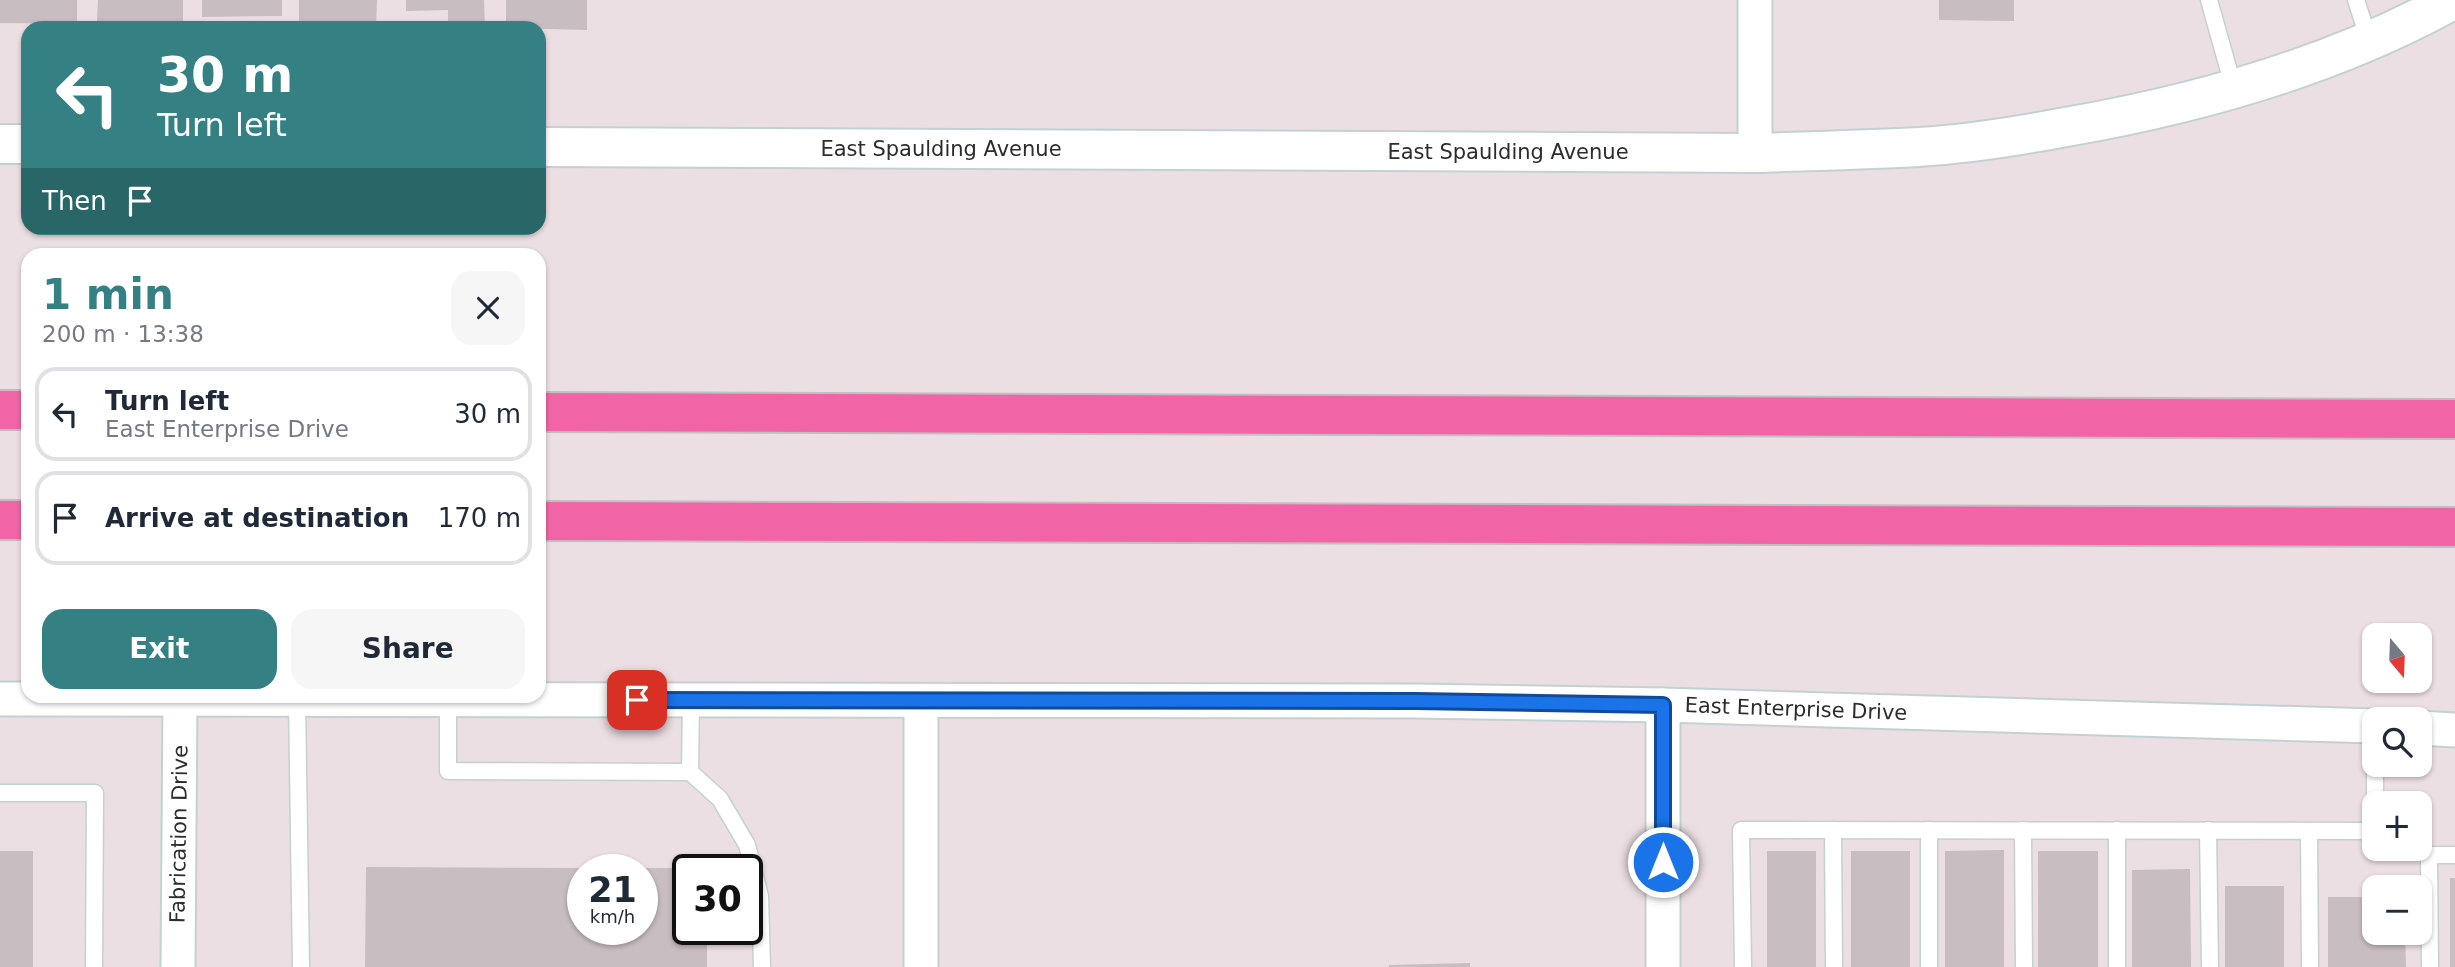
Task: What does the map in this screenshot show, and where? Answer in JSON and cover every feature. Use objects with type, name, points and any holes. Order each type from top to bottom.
[{"type":"highway","points":[[0,410],[21,410]]},
{"type":"highway","points":[[546,412],[2455,419]]},
{"type":"highway","points":[[0,520],[21,520]]},
{"type":"highway","points":[[546,521],[2455,527]]},
{"type":"street","points":[[1755,0],[1755,153]]},
{"type":"street","name":"East Spaulding Avenue","points":[[546,147],[1755,153],[1921,147],[2023,135],[2117,118],[2234,89],[2301,67],[2369,40],[2453,0]]},
{"type":"street","points":[[0,144],[21,144]]},
{"type":"street","name":"East Enterprise Drive","points":[[0,699],[21,699]]},
{"type":"street","name":"East Enterprise Drive","points":[[546,699],[1415,701],[1663,705],[2362,726]]},
{"type":"street","points":[[921,701],[921,967]]},
{"type":"street","name":"Fabrication Drive","points":[[178,967],[180,703]]},
{"type":"street","points":[[1663,705],[1663,967]]},
{"type":"street","points":[[2432,729],[2455,730]]},
{"type":"lane","points":[[2209,0],[2234,89]]},
{"type":"lane","points":[[2356,0],[2369,40]]},
{"type":"lane","points":[[690,772],[691,700]]},
{"type":"lane","points":[[297,703],[301,967]]},
{"type":"lane","points":[[448,703],[448,771],[690,772],[720,799],[747,845],[760,896],[762,967]]},
{"type":"lane","points":[[0,793],[95,793],[94,967]]},
{"type":"lane","points":[[1743,967],[1741,830],[2362,831]]},
{"type":"lane","points":[[1833,830],[1834,967]]},
{"type":"lane","points":[[1929,830],[1929,967]]},
{"type":"lane","points":[[2023,830],[2024,967]]},
{"type":"lane","points":[[2116,830],[2117,967]]},
{"type":"lane","points":[[2208,830],[2210,967]]},
{"type":"lane","points":[[2309,831],[2310,967]]},
{"type":"lane","points":[[2430,967],[2429,855],[2455,855]]},
{"type":"building","points":[[0,0],[77,0],[77,21],[0,23]]},
{"type":"building","points":[[98,0],[183,0],[183,21],[97,21]]},
{"type":"building","points":[[202,0],[282,0],[282,16],[202,17]]},
{"type":"building","points":[[299,0],[377,0],[376,21],[299,21]]},
{"type":"building","points":[[406,0],[484,0],[485,21],[448,21],[448,10],[406,11]]},
{"type":"building","points":[[506,0],[587,0],[587,30],[546,29],[546,21],[506,21]]},
{"type":"building","points":[[1939,0],[2014,0],[2014,21],[1939,20]]},
{"type":"building","points":[[2004,850],[2004,967],[1945,967],[1945,851]]},
{"type":"building","points":[[0,851],[33,851],[33,967],[0,967]]},
{"type":"building","points":[[1767,851],[1816,851],[1816,967],[1767,967]]},
{"type":"building","points":[[1851,851],[1910,851],[1910,967],[1851,967]]},
{"type":"building","points":[[2038,851],[2098,851],[2098,967],[2038,967]]},
{"type":"building","points":[[366,867],[567,868],[567,945],[658,945],[658,868],[672,868],[672,945],[707,945],[707,967],[365,967]]},
{"type":"building","points":[[2190,869],[2191,967],[2132,967],[2132,870]]},
{"type":"building","points":[[2450,878],[2455,878],[2455,967],[2450,967]]},
{"type":"building","points":[[2225,886],[2284,886],[2284,967],[2225,967]]},
{"type":"building","points":[[2328,897],[2362,897],[2362,945],[2405,945],[2406,967],[2328,967]]},
{"type":"building","points":[[1470,963],[1470,967],[1389,967],[1389,965]]},
{"type":"route","points":[[637,700],[1415,701],[1663,705],[1663,862]]}]
